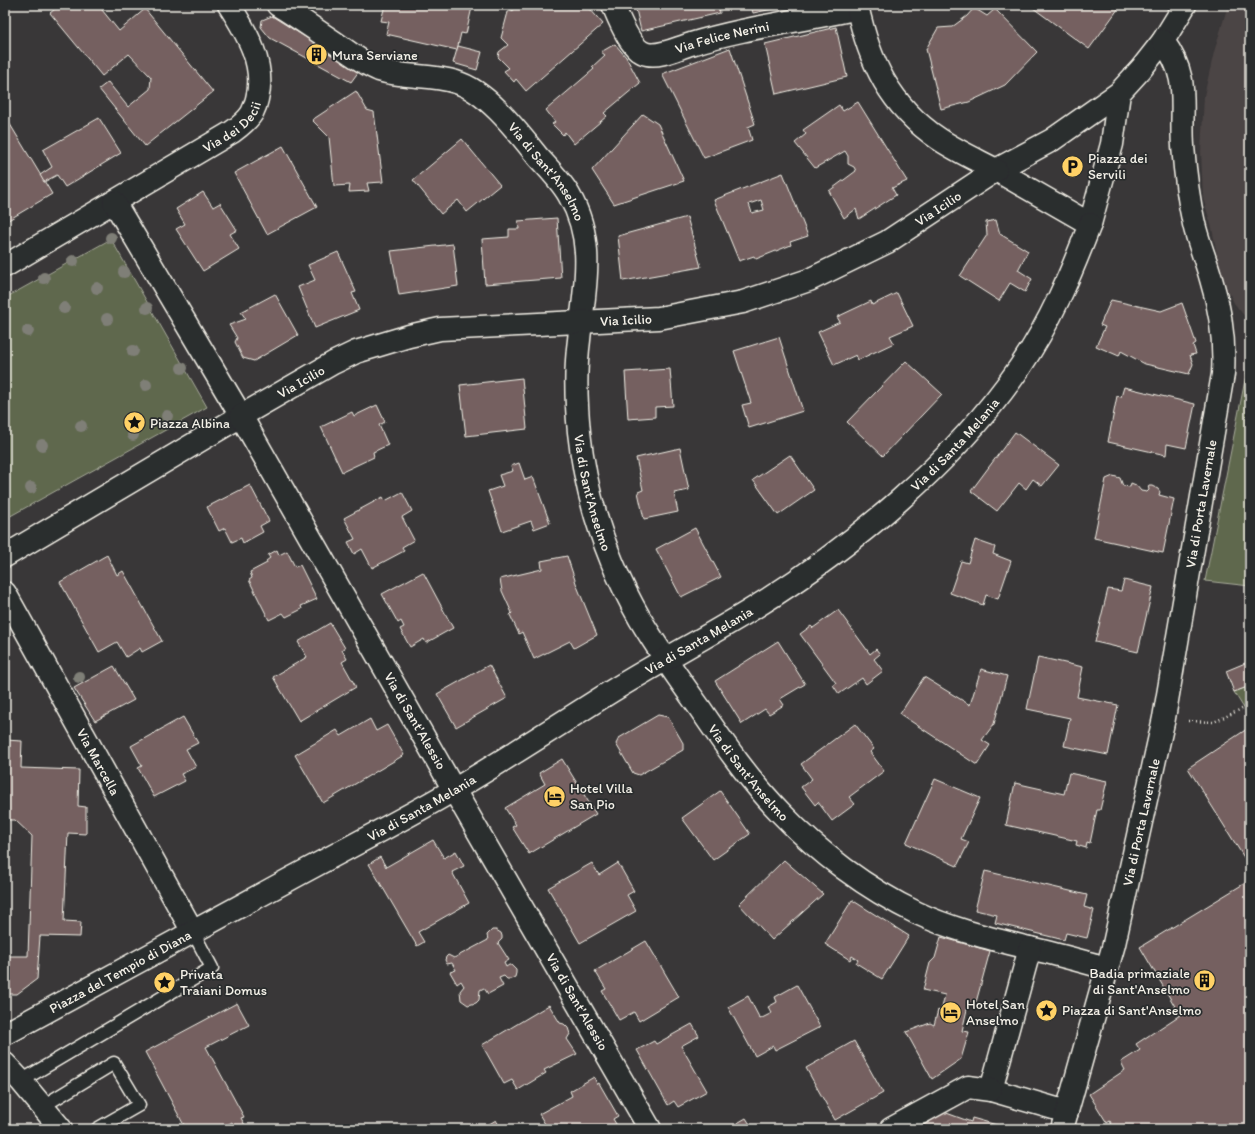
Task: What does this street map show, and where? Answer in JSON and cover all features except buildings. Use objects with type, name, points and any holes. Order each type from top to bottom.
[{"type":"street","name":"Via dei Decii","points":[[114,202],[232,132],[247,120],[252,113],[257,100],[259,85],[256,61],[246,34],[229,5]]},
{"type":"street","name":"Via di Sant'Anselmo","points":[[278,5],[369,65],[378,69],[391,73],[434,77],[458,82],[479,94],[499,112],[558,180],[570,197],[580,218],[585,236],[587,264],[577,363],[578,416],[583,460],[591,500],[606,545],[622,585],[641,621],[718,735],[750,777],[788,820],[835,861],[874,889],[919,914],[949,926],[995,940],[1030,948]]},
{"type":"street","name":"Via Felice Nerini","points":[[613,5],[621,25],[637,49],[646,54],[658,54],[720,35],[858,7]]},
{"type":"street","points":[[996,170],[1052,140],[1119,93],[1141,70],[1163,41],[1185,5]]},
{"type":"street","points":[[858,7],[878,73],[906,111],[918,123],[940,140],[1090,224],[1112,144],[1119,93]]},
{"type":"street","name":"Via di Porta Lavernale","points":[[1107,968],[1164,718],[1222,387],[1224,362],[1223,334],[1219,306],[1194,224],[1190,202],[1183,146],[1184,90],[1175,60],[1163,41]]},
{"type":"street","name":"Via Icilio","points":[[241,416],[332,363],[356,352],[409,336],[440,329],[659,318],[743,302],[809,280],[888,242],[996,170]]},
{"type":"street","points":[[5,266],[114,202],[241,416],[5,556]]},
{"type":"street","name":"Via di Santa Melania","points":[[193,932],[454,790],[636,676],[755,608],[825,560],[880,517],[945,456],[1000,395],[1032,348],[1061,296],[1090,224]]},
{"type":"street","name":"Via di Sant'Alessio","points":[[241,416],[454,790],[650,1129]]},
{"type":"street","name":"Via Marcella","points":[[5,593],[193,932]]},
{"type":"street","name":"Piazza del Tempio di Diana","points":[[5,1034],[193,932]]},
{"type":"street","points":[[891,1129],[968,1087],[991,1090],[1065,1120],[1107,968],[1030,948],[991,1090]]},
{"type":"street","points":[[5,1064],[43,1106],[61,1129]]},
{"type":"lane","name":"Piazza del Tempio di Diana","points":[[21,1081],[212,968],[193,932]]},
{"type":"lane","points":[[43,1106],[114,1063],[139,1105],[97,1129]]},
{"type":"path","points":[[1164,718],[1214,722],[1250,705]]},
{"type":"shaded area","points":[[1228,5],[1250,5],[1250,334],[1246,318],[1234,303],[1221,276],[1212,228],[1203,198],[1201,151],[1204,96],[1214,52]]},
{"type":"green space","points":[[111,239],[207,407],[5,519],[5,298]]},
{"type":"green space","points":[[1250,355],[1250,586],[1205,581]]},
{"type":"green space","points":[[1250,686],[1250,718],[1234,692]]},
{"type":"place","name":"Mura Serviane","points":[[317,55]]},
{"type":"place","name":"Piazza dei Servili","points":[[1073,166]]},
{"type":"place","name":"Piazza Albina","points":[[135,423]]},
{"type":"place","name":"Hotel Villa San Pio","points":[[555,796]]},
{"type":"place","name":"Badia primaziale di Sant'Anselmo","points":[[1205,981]]},
{"type":"place","name":"Privata Traiani Domus","points":[[164,982]]},
{"type":"place","name":"Piazza di Sant'Anselmo","points":[[1046,1010]]},
{"type":"place","name":"Hotel San Anselmo","points":[[951,1012]]}]
